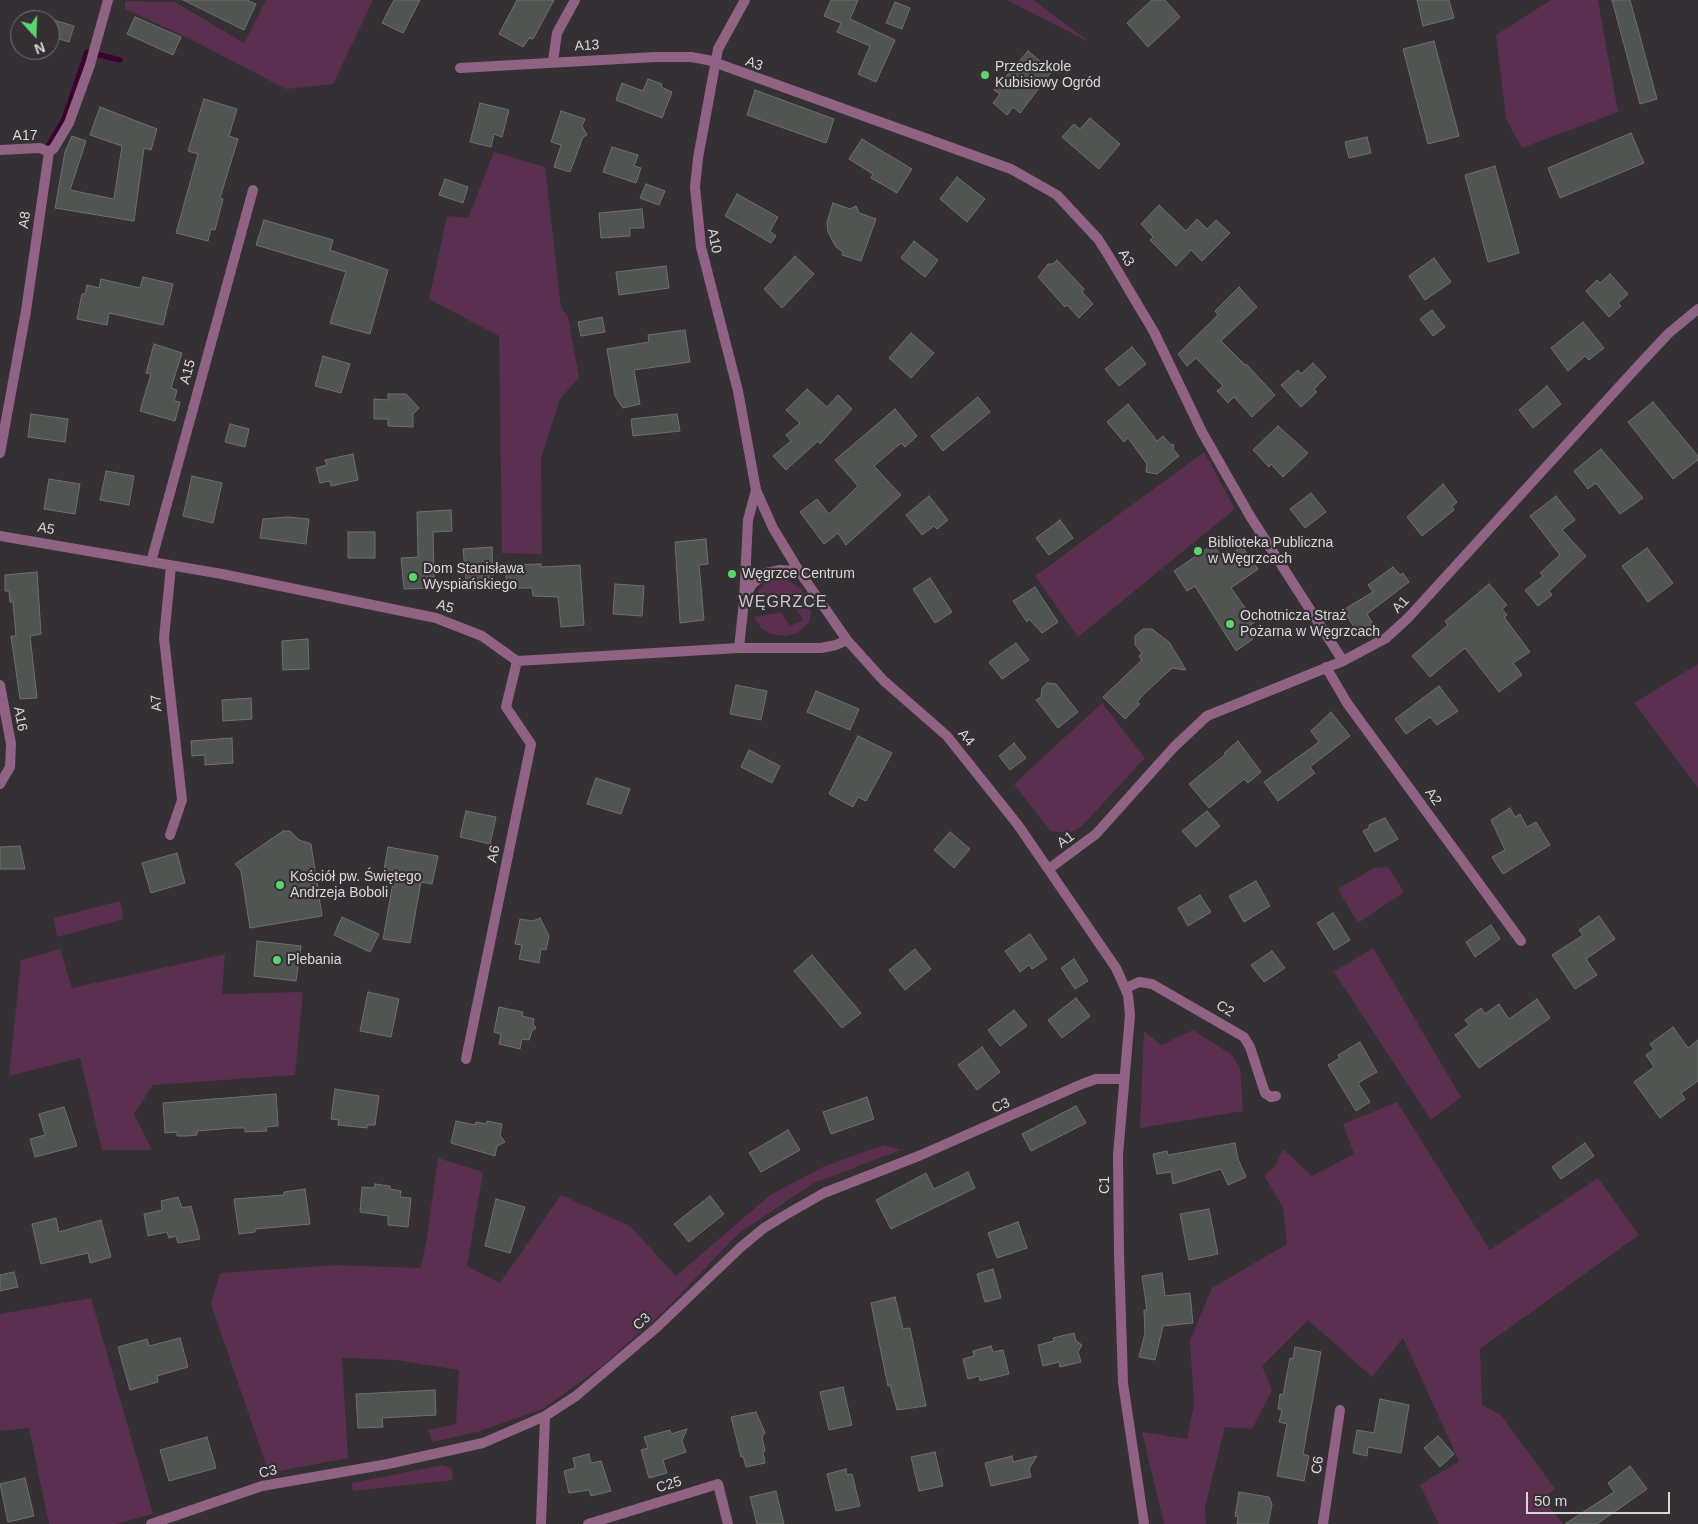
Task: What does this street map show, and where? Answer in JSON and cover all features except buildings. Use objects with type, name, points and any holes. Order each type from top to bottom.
[{"type":"street","name":"A8","points":[[0,453],[26,311],[45,151],[54,148],[69,123],[93,54],[108,0]]},
{"type":"street","points":[[553,61],[557,33],[575,0]]},
{"type":"street","name":"A10","points":[[746,0],[718,48],[714,62],[695,187],[698,229],[738,391],[756,490],[772,528],[847,640]]},
{"type":"street","name":"A13","points":[[460,68],[655,56],[691,57],[714,62]]},
{"type":"street","name":"A3","points":[[714,62],[726,69],[1011,169],[1057,195],[1098,239],[1107,253],[1154,332],[1202,432],[1250,516],[1343,661]]},
{"type":"street","name":"A17","points":[[0,150],[45,151]]},
{"type":"street","name":"A15","points":[[151,562],[253,190]]},
{"type":"street","name":"A1","points":[[1050,868],[1096,834],[1174,747],[1207,716],[1343,661],[1386,638],[1408,618],[1669,333],[1698,309]]},
{"type":"street","name":"A10","points":[[739,648],[744,601],[748,520],[756,490]]},
{"type":"street","name":"A5","points":[[0,536],[151,562],[436,618],[482,636],[517,661]]},
{"type":"street","name":"A7","points":[[170,835],[182,800],[164,638],[171,566]]},
{"type":"street","name":"A10","points":[[744,601],[752,584],[766,572],[780,570],[799,571]]},
{"type":"street","points":[[517,661],[739,648],[821,648],[836,645],[847,640]]},
{"type":"street","name":"A4","points":[[847,640],[883,680],[947,736],[1023,830],[1050,868]]},
{"type":"street","name":"A6","points":[[466,1059],[531,744],[506,707],[517,661]]},
{"type":"street","name":"A2","points":[[1326,667],[1347,703],[1520,941]]},
{"type":"street","name":"A16","points":[[0,686],[11,744],[10,767],[0,784]]},
{"type":"street","name":"C1","points":[[1050,868],[1116,968],[1126,988],[1130,1015],[1123,1079],[1118,1187],[1123,1383],[1144,1524]]},
{"type":"street","name":"C2","points":[[1126,988],[1139,982],[1152,984],[1244,1038],[1250,1047],[1265,1094],[1271,1097],[1276,1096]]},
{"type":"street","name":"C3","points":[[152,1524],[262,1486],[388,1464],[483,1443],[545,1416],[584,1390],[656,1328],[741,1247],[764,1228],[787,1214],[824,1194],[930,1151],[1082,1084],[1096,1079],[1123,1079]]},
{"type":"street","name":"C6","points":[[1323,1524],[1340,1410]]},
{"type":"street","points":[[541,1524],[545,1416]]},
{"type":"street","name":"C25","points":[[588,1524],[718,1484],[728,1524]]},
{"type":"shaded area","points":[[266,0],[373,0],[333,84],[286,89],[192,40],[125,9],[125,1],[175,2],[244,43]]},
{"type":"shaded area","points":[[1007,0],[1033,0],[1091,43]]},
{"type":"shaded area","points":[[1551,0],[1598,0],[1618,112],[1522,148],[1506,119],[1496,35]]},
{"type":"shaded area","points":[[494,152],[545,167],[561,307],[568,317],[579,377],[560,399],[541,458],[542,554],[502,553],[499,336],[429,299],[447,216],[468,218]]},
{"type":"shaded area","points":[[1204,452],[1235,509],[1078,637],[1035,576]]},
{"type":"shaded area","points":[[775,579],[788,580],[800,588],[807,598],[755,607],[758,591],[766,582]]},
{"type":"shaded area","points":[[810,606],[811,615],[808,624],[797,633],[785,636],[771,634],[761,628],[754,617],[781,612],[790,626],[803,620],[796,609]]},
{"type":"shaded area","points":[[1698,664],[1698,788],[1634,703]]},
{"type":"shaded area","points":[[1102,703],[1145,758],[1081,827],[1069,833],[1050,831],[1014,784]]},
{"type":"shaded area","points":[[1388,867],[1404,892],[1358,923],[1338,889],[1374,868]]},
{"type":"shaded area","points":[[120,901],[124,919],[57,937],[54,918]]},
{"type":"shaded area","points":[[1373,948],[1461,1097],[1431,1120],[1334,972]]},
{"type":"shaded area","points":[[60,949],[72,988],[225,954],[222,994],[303,992],[295,1075],[153,1085],[134,1114],[152,1150],[102,1150],[80,1058],[9,1076],[21,960]]},
{"type":"shaded area","points":[[1193,1030],[1232,1055],[1240,1068],[1243,1111],[1140,1128],[1144,1031],[1161,1045]]},
{"type":"shaded area","points":[[1397,1102],[1490,1250],[1598,1178],[1639,1235],[1480,1349],[1482,1405],[1501,1415],[1555,1489],[1543,1499],[1563,1524],[1439,1524],[1420,1485],[1459,1461],[1403,1338],[1372,1377],[1308,1320],[1262,1366],[1272,1390],[1252,1429],[1225,1427],[1205,1507],[1206,1524],[1164,1524],[1142,1432],[1187,1439],[1194,1405],[1190,1340],[1212,1288],[1287,1244],[1283,1207],[1264,1176],[1275,1166],[1283,1149],[1312,1176],[1354,1154],[1343,1124]]},
{"type":"shaded area","points":[[883,1145],[901,1150],[814,1183],[738,1234],[667,1308],[601,1367],[543,1409],[477,1432],[432,1442],[428,1430],[456,1424],[459,1370],[396,1360],[342,1358],[348,1458],[269,1473],[211,1304],[220,1273],[337,1265],[420,1268],[426,1244],[438,1158],[483,1172],[467,1266],[500,1283],[561,1195],[630,1226],[676,1276],[770,1195],[823,1167]]},
{"type":"shaded area","points":[[91,1298],[153,1514],[116,1524],[49,1524],[29,1428],[0,1431],[0,1314]]},
{"type":"shaded area","points":[[443,1465],[452,1469],[453,1480],[353,1491],[352,1483]]},
{"type":"waterway","points":[[42,150],[48,147],[65,117],[87,52],[120,60]]},
{"type":"place","name":"Przedszkole Kubisiowy Ogród","points":[[985,75]]},
{"type":"place","name":"Biblioteka Publiczna w Węgrzcach","points":[[1198,551]]},
{"type":"place","name":"Węgrzce Centrum","points":[[732,574]]},
{"type":"place","name":"Dom Stanisława Wyspiańskiego","points":[[413,577]]},
{"type":"place","name":"Ochotnicza Straż Pożarna w Węgrzcach","points":[[1230,624]]},
{"type":"place","name":"Kościół pw. Świętego Andrzeja Boboli","points":[[280,885]]},
{"type":"place","name":"Plebania","points":[[277,960]]},
{"type":"district","name":"WĘGRZCE","points":[[783,603]]}]
